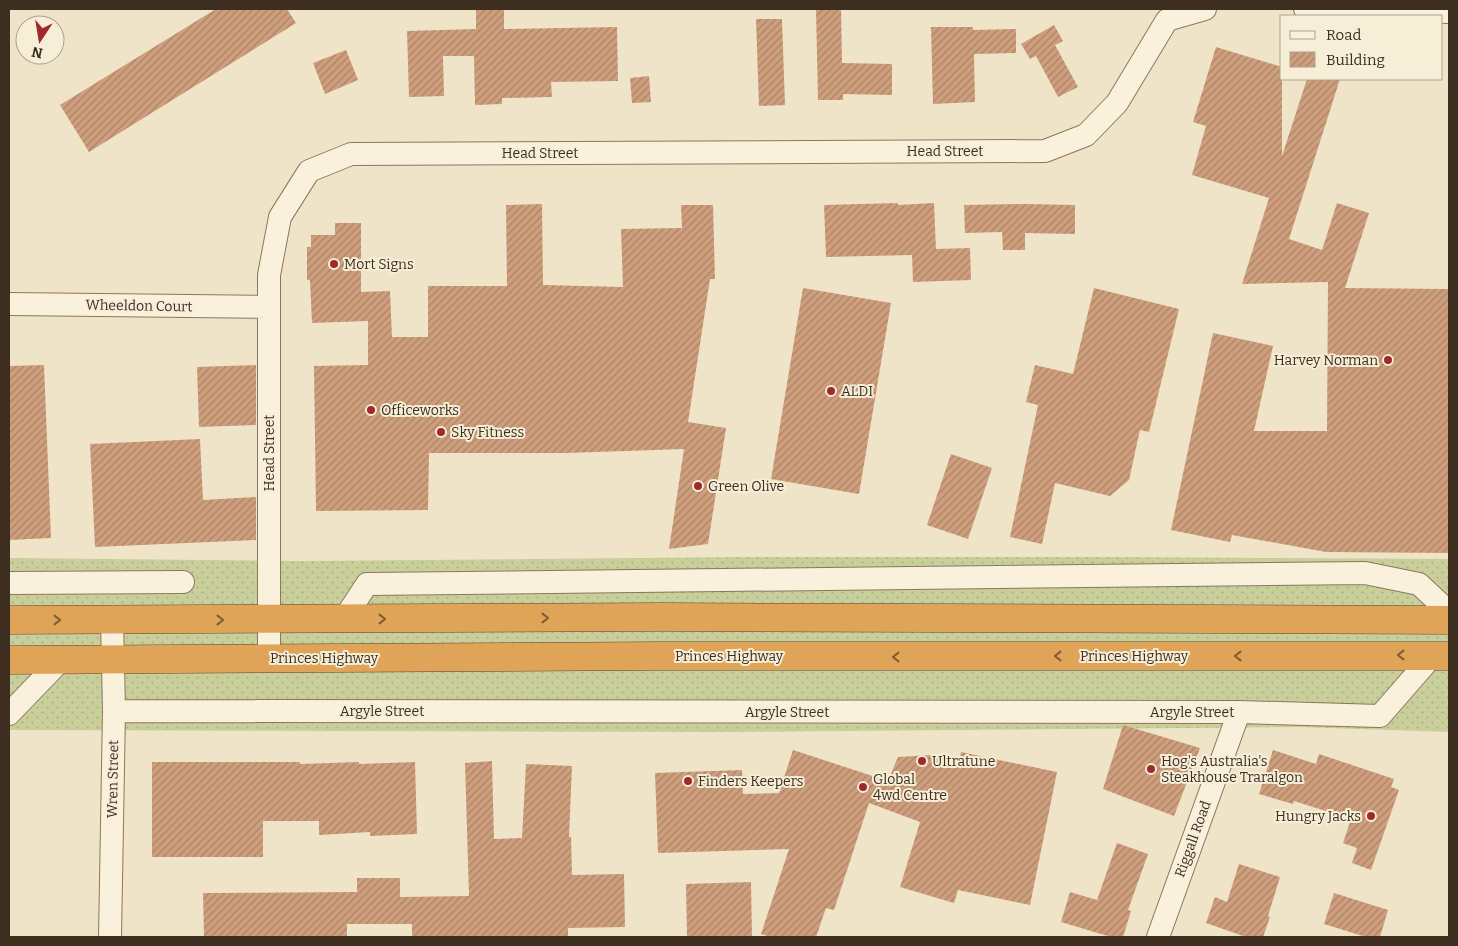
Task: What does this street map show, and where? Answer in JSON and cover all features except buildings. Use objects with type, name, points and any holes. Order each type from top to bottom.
[{"type":"highway","points":[[9,620],[672,617],[1449,620]]},
{"type":"highway","name":"Princes Highway","points":[[9,660],[1441,656]]},
{"type":"street","name":"Head Street","points":[[269,658],[269,275],[280,217],[309,172],[351,154],[1045,150],[1086,136],[1117,103],[1168,20],[1205,9]]},
{"type":"street","points":[[1305,9],[1449,12]]},
{"type":"street","name":"Wheeldon Court","points":[[9,304],[269,307]]},
{"type":"street","points":[[344,619],[367,584],[1365,573],[1419,584],[1449,612]]},
{"type":"street","points":[[9,584],[183,582]]},
{"type":"street","name":"Wren Street","points":[[110,937],[114,711],[112,620]]},
{"type":"street","name":"Argyle Street","points":[[114,711],[1239,712],[1380,716],[1441,656]]},
{"type":"street","points":[[9,714],[61,660]]},
{"type":"street","name":"Riggall Road","points":[[1158,937],[1239,712]]},
{"type":"green space","points":[[748,557],[1449,559],[1449,732],[1298,727],[725,732],[9,730],[9,558],[302,561]]},
{"type":"place","name":"Mort Signs","points":[[334,264]]},
{"type":"place","name":"Harvey Norman","points":[[1388,360]]},
{"type":"place","name":"ALDI","points":[[831,391]]},
{"type":"place","name":"Officeworks","points":[[371,410]]},
{"type":"place","name":"Sky Fitness","points":[[441,432]]},
{"type":"place","name":"Green Olive","points":[[698,486]]},
{"type":"place","name":"Ultratune","points":[[922,761]]},
{"type":"place","name":"Hog's Australia's Steakhouse Traralgon","points":[[1151,769]]},
{"type":"place","name":"Finders Keepers","points":[[688,781]]},
{"type":"place","name":"Global 4wd Centre","points":[[863,787]]},
{"type":"place","name":"Hungry Jacks","points":[[1371,816]]}]
